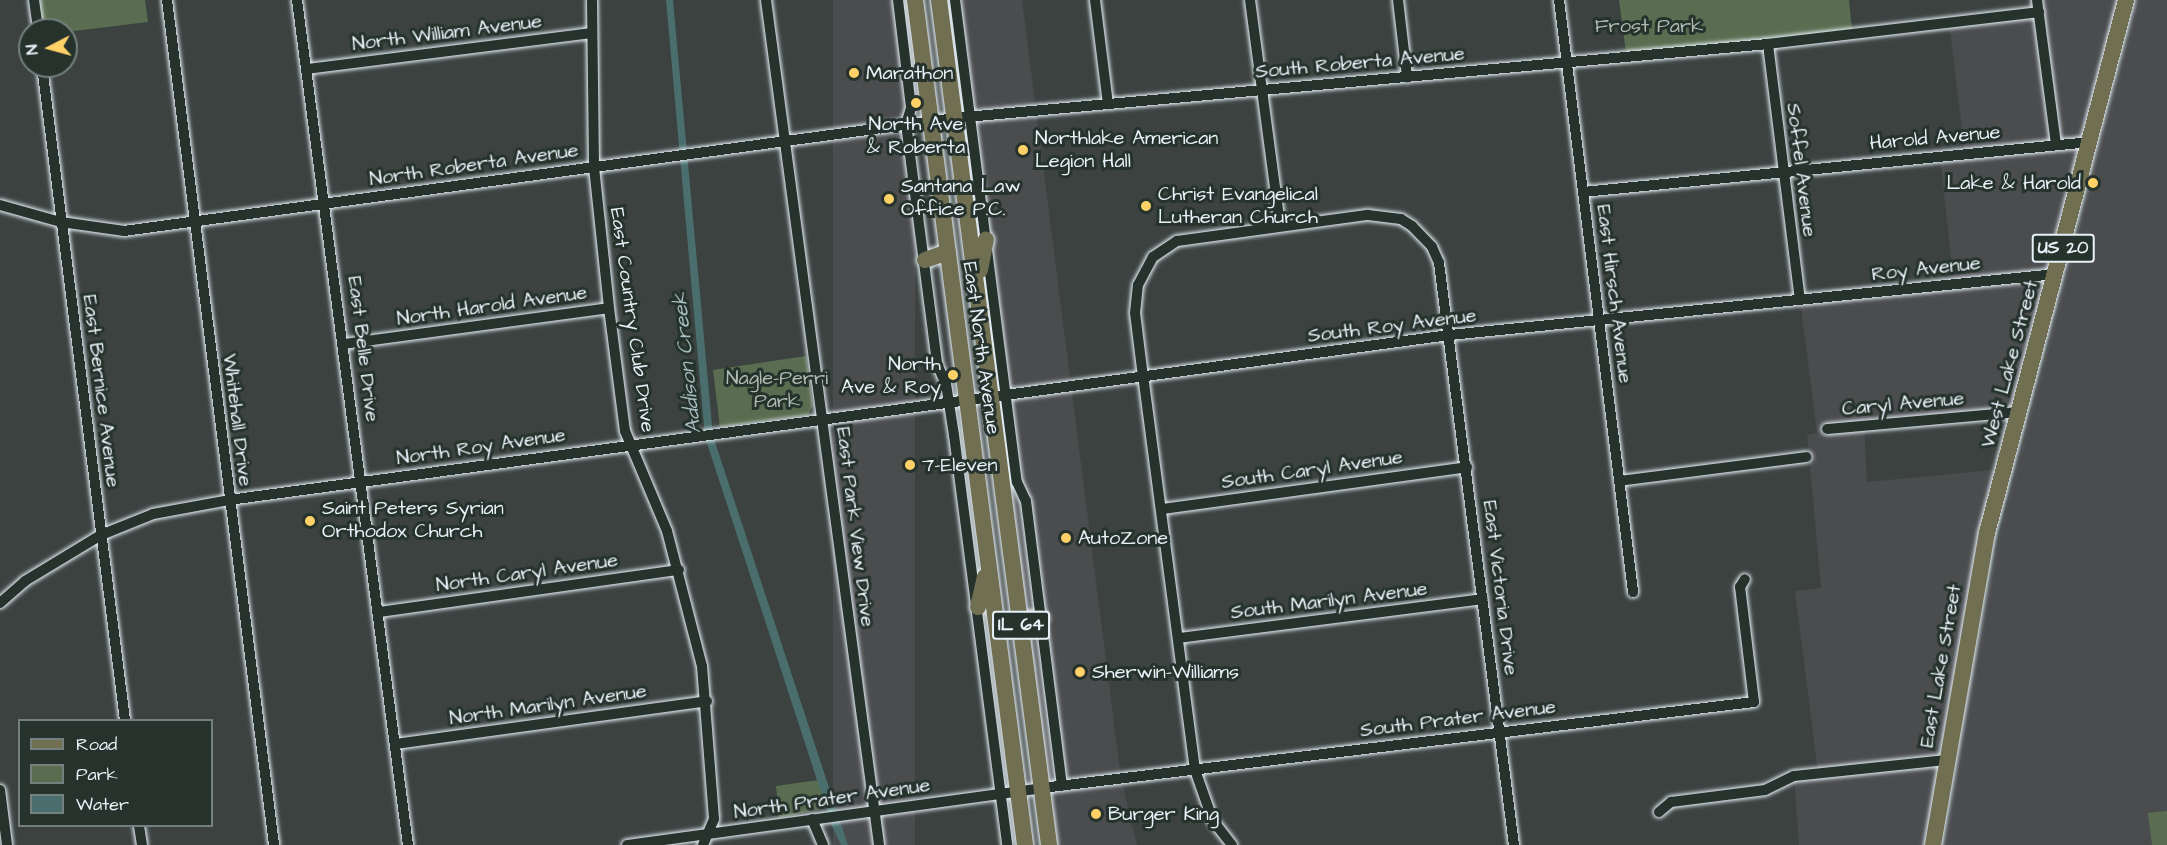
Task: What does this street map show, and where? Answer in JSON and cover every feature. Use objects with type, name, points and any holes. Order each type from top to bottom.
[{"type":"main road","name":"East North Avenue","points":[[915,0],[988,559],[1010,793],[1025,845]]},
{"type":"main road","name":"East North Avenue","points":[[939,0],[962,117],[978,294],[998,394],[1020,620],[1049,845]]},
{"type":"main road","name":"West Lake Street","points":[[1996,495],[2056,274],[2126,0]]},
{"type":"main road","points":[[978,294],[986,240]]},
{"type":"main road","points":[[925,260],[948,252]]},
{"type":"main road","name":"East Lake Street","points":[[1933,845],[1946,760],[1996,495]]},
{"type":"main road","points":[[978,607],[988,559]]},
{"type":"main road","points":[[1020,620],[1041,618]]},
{"type":"street","points":[[34,0],[36,18]]},
{"type":"street","name":"Whitehall Drive","points":[[167,0],[274,845]]},
{"type":"street","name":"East Belle Drive","points":[[297,0],[408,845]]},
{"type":"street","name":"East Country Club Drive","points":[[592,0],[594,167],[609,308],[631,445],[679,570],[707,701],[714,819],[710,834],[703,845]]},
{"type":"street","name":"East Park View Drive","points":[[766,0],[824,418],[879,845]]},
{"type":"street","points":[[898,0],[911,108],[906,124]]},
{"type":"street","name":"East North Avenue","points":[[955,0],[962,117],[986,240],[998,394],[1017,482],[1026,501],[1062,786]]},
{"type":"street","points":[[1095,0],[1108,104]]},
{"type":"street","points":[[1250,0],[1264,90],[1280,225]]},
{"type":"street","points":[[1398,0],[1407,77]]},
{"type":"street","name":"East Hirsch Avenue","points":[[1559,0],[1633,592]]},
{"type":"street","points":[[2037,0],[2056,145]]},
{"type":"street","points":[[1768,44],[2039,12]]},
{"type":"street","name":"North William Avenue","points":[[307,69],[591,33]]},
{"type":"street","name":"South Roberta Avenue","points":[[962,117],[1768,44]]},
{"type":"street","name":"Soffel Avenue","points":[[1768,44],[1800,300]]},
{"type":"street","name":"East Bernice Avenue","points":[[44,78],[125,719]]},
{"type":"street","name":"North Roberta Avenue","points":[[0,205],[62,222],[124,231],[962,117]]},
{"type":"street","name":"East North Avenue","points":[[906,124],[938,364],[949,401],[978,607],[1010,793],[1007,845]]},
{"type":"street","name":"Harold Avenue","points":[[1583,192],[1783,170],[2090,142]]},
{"type":"street","name":"East Victoria Drive","points":[[1232,845],[1213,821],[1196,770],[1143,377],[1136,296],[1142,274],[1153,257],[1184,239],[1368,215],[1401,219],[1412,226],[1432,247],[1439,263],[1514,845]]},
{"type":"street","name":"Roy Avenue","points":[[1800,300],[2056,274]]},
{"type":"street","name":"South Roy Avenue","points":[[998,394],[1143,377],[1450,335],[1800,300]]},
{"type":"street","name":"North Harold Avenue","points":[[344,344],[609,308]]},
{"type":"street","name":"North Roy Avenue","points":[[0,603],[33,575],[101,535],[153,514],[229,500],[998,394]]},
{"type":"street","name":"Caryl Avenue","points":[[1827,429],[2019,412]]},
{"type":"street","points":[[1619,482],[1806,457]]},
{"type":"street","name":"South Caryl Avenue","points":[[1162,509],[1467,467]]},
{"type":"street","name":"North Caryl Avenue","points":[[379,612],[679,570]]},
{"type":"street","name":"South Prater Avenue","points":[[1042,788],[1754,702],[1740,587],[1745,579]]},
{"type":"street","name":"South Marilyn Avenue","points":[[1179,638],[1483,599]]},
{"type":"street","name":"North Marilyn Avenue","points":[[395,744],[707,701]]},
{"type":"street","points":[[1659,812],[1671,801],[1765,790],[1794,776],[1946,760]]},
{"type":"street","name":"North Prater Avenue","points":[[627,845],[1042,788]]},
{"type":"street","points":[[0,790],[7,845]]},
{"type":"street","points":[[812,819],[823,845]]},
{"type":"street","points":[[139,827],[142,845]]},
{"type":"shaded area","points":[[833,0],[915,0],[915,845],[833,845]]},
{"type":"shaded area","points":[[955,0],[1022,0],[1121,778],[1137,845],[1049,845],[955,118],[969,116]]},
{"type":"shaded area","points":[[2037,0],[2126,0],[2019,412],[1864,426],[1867,482],[2003,469],[1933,845],[1799,845],[1794,776],[1818,773],[1795,591],[1821,588],[1807,435],[1817,433],[1800,300],[1954,284],[1940,156],[1965,153],[1949,23],[2038,12]]},
{"type":"shaded area","points":[[2137,0],[2167,0],[2167,845],[1945,845],[1967,697],[1999,538]]},
{"type":"green space","points":[[39,0],[145,0],[148,22],[78,31],[78,18],[41,18]]},
{"type":"green space","name":"Frost Park","points":[[1619,0],[1849,0],[1852,30],[1626,53]]},
{"type":"green space","name":"Nagle-Perri Park","points":[[806,356],[813,406],[808,415],[720,427],[713,370]]},
{"type":"green space","points":[[819,780],[826,808],[779,818],[776,786]]},
{"type":"green space","points":[[2167,811],[2167,845],[2152,845],[2148,813]]},
{"type":"water","points":[[666,0],[673,0],[713,436],[848,845],[841,845],[832,826],[705,437]]},
{"type":"place","name":"Marathon","points":[[854,73]]},
{"type":"place","name":"North Ave & Roberta","points":[[916,103]]},
{"type":"place","name":"Northlake American Legion Hall","points":[[1023,150]]},
{"type":"place","name":"Lake & Harold","points":[[2093,183]]},
{"type":"place","name":"Santana Law Office P.C.","points":[[889,199]]},
{"type":"place","name":"Christ Evangelical Lutheran Church","points":[[1146,206]]},
{"type":"place","name":"North Ave & Roy","points":[[953,375]]},
{"type":"place","name":"7-Eleven","points":[[910,465]]},
{"type":"place","name":"Saint Peters Syrian Orthodox Church","points":[[310,521]]},
{"type":"place","name":"AutoZone","points":[[1066,538]]},
{"type":"place","name":"Sherwin-Williams","points":[[1080,672]]},
{"type":"place","name":"Burger King","points":[[1096,814]]},
{"type":"water label","name":"Addison Creek","points":[[687,363]]}]
